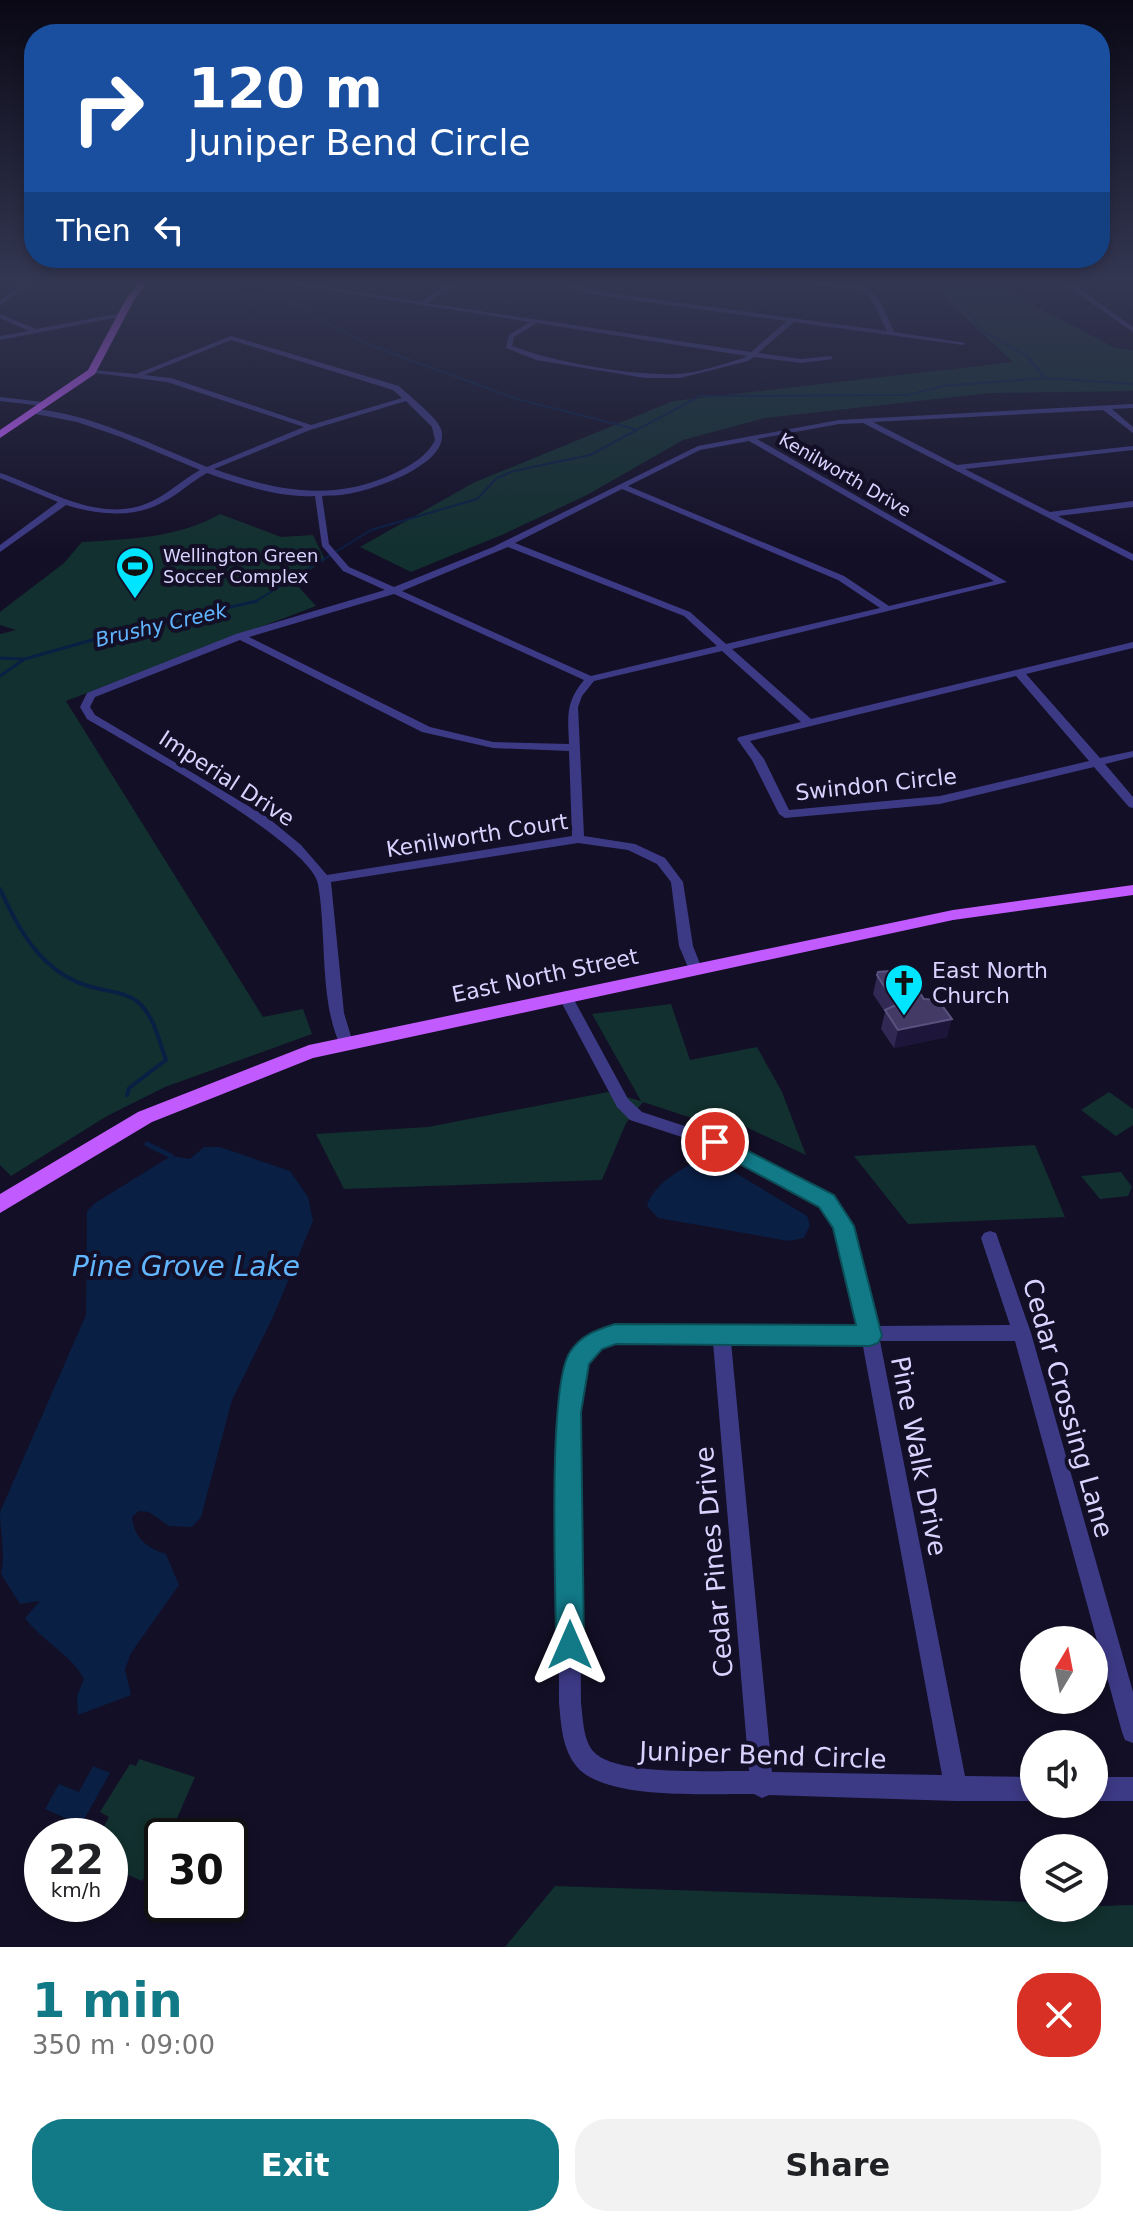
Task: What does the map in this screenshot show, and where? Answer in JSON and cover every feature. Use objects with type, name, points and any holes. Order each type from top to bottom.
[{"type":"main road","points":[[0,435],[92,372]]},
{"type":"main road","name":"East North Street","points":[[0,1204],[114,1133],[173,1103],[275,1063],[346,1043],[953,915],[1133,890]]},
{"type":"street","points":[[139,375],[149,371]]},
{"type":"street","points":[[33,411],[78,420],[272,491],[319,497],[350,492],[385,481],[433,451],[439,440],[439,430],[409,398],[391,386],[341,371]]},
{"type":"street","points":[[623,371],[665,377],[709,371]]},
{"type":"street","points":[[92,372],[139,375],[179,383],[314,428]]},
{"type":"street","points":[[0,475],[64,502],[106,511],[142,509],[166,500],[208,469],[314,428],[409,398]]},
{"type":"street","points":[[0,399],[43,404]]},
{"type":"street","points":[[749,438],[864,420],[948,419],[1133,406]]},
{"type":"street","points":[[1104,407],[1133,431]]},
{"type":"street","points":[[864,420],[1133,558]]},
{"type":"street","name":"Kenilworth Drive","points":[[85,707],[87,699],[99,689],[240,636],[390,592],[509,544],[685,453],[749,438],[1002,582],[725,644],[590,679]]},
{"type":"street","points":[[956,468],[1133,448]]},
{"type":"street","points":[[623,487],[841,578],[885,607]]},
{"type":"street","points":[[319,497],[328,548],[338,562],[390,592],[590,679],[574,702],[578,839]]},
{"type":"street","points":[[0,549],[64,502]]},
{"type":"street","points":[[1048,515],[1133,504]]},
{"type":"street","points":[[509,544],[672,607],[697,620],[809,723]]},
{"type":"street","points":[[240,636],[426,730],[493,745],[574,748]]},
{"type":"street","name":"Swindon Circle","points":[[1096,761],[940,800],[785,814],[758,759],[743,739],[1133,645]]},
{"type":"street","points":[[1018,672],[1133,804]]},
{"type":"street","name":"Imperial Drive","points":[[85,707],[95,720],[263,820],[297,848],[324,879]]},
{"type":"street","points":[[1096,761],[1133,754]]},
{"type":"street","name":"Kenilworth Court","points":[[324,879],[578,839],[631,847],[666,866],[677,882],[686,946],[695,969]]},
{"type":"street","points":[[324,879],[337,1013],[346,1043]]},
{"type":"street","name":"Pine Walk Drive","points":[[565,996],[622,1103],[636,1116],[715,1142],[827,1201],[843,1226],[870,1336],[956,1789]]},
{"type":"street","name":"Cedar Crossing Lane","points":[[990,1238],[1022,1333],[1133,1732]]},
{"type":"street","name":"Juniper Bend Circle","points":[[1020,1789],[762,1786],[632,1780],[595,1771],[576,1749],[570,1703],[569,1412],[578,1360],[593,1342],[615,1334],[870,1336],[1022,1333]]},
{"type":"street","name":"Cedar Pines Drive","points":[[721,1334],[762,1786]]},
{"type":"street","points":[[1108,1789],[1133,1789]]},
{"type":"green space","points":[[936,371],[1133,371],[1133,391],[991,393],[765,418],[683,440],[587,495],[504,534],[411,572],[360,547],[473,483],[673,401]]},
{"type":"green space","points":[[220,514],[281,537],[313,535],[325,560],[287,585],[296,584],[316,606],[66,701],[263,1017],[303,1009],[312,1034],[165,1087],[107,1116],[11,1176],[0,1165],[0,634],[16,630],[0,625],[0,612],[64,563],[82,542],[171,533]]},
{"type":"green space","points":[[671,1004],[690,1060],[757,1047],[782,1092],[806,1155],[733,1121],[698,1120],[643,1102],[626,1123],[602,1180],[344,1189],[316,1134],[428,1127],[608,1092],[641,1101],[592,1014]]},
{"type":"green space","points":[[1109,1092],[1133,1109],[1133,1125],[1116,1136],[1081,1110]]},
{"type":"green space","points":[[1035,1145],[1065,1217],[908,1224],[854,1156]]},
{"type":"green space","points":[[1121,1172],[1132,1187],[1128,1196],[1100,1199],[1081,1176]]},
{"type":"green space","points":[[139,1759],[195,1777],[177,1818],[144,1818],[142,1881],[128,1875],[128,1818],[108,1818],[100,1812],[130,1764],[136,1766]]},
{"type":"green space","points":[[555,1886],[1020,1902],[1020,1922],[1108,1922],[1108,1906],[1133,1905],[1133,1947],[505,1947]]},
{"type":"water","name":"Pine Grove Lake","points":[[204,1147],[220,1147],[290,1171],[308,1197],[313,1221],[273,1317],[232,1400],[201,1517],[192,1527],[169,1526],[149,1512],[139,1511],[132,1517],[142,1541],[166,1554],[179,1585],[131,1653],[125,1669],[131,1695],[78,1715],[77,1696],[84,1679],[79,1670],[25,1618],[40,1601],[20,1604],[1,1574],[0,1512],[86,1315],[87,1211],[171,1156],[190,1159]]},
{"type":"water","points":[[699,1160],[719,1163],[807,1216],[810,1225],[804,1238],[789,1241],[658,1218],[647,1206],[650,1198],[676,1173]]},
{"type":"water","points":[[93,1766],[110,1773],[85,1818],[65,1818],[45,1809],[59,1784],[79,1792]]},
{"type":"building","points":[[904,970],[924,999],[938,1000],[952,1019],[898,1030],[885,1010],[896,1005],[877,975],[878,972]]},
{"type":"waterway","points":[[440,371],[517,399],[635,429]]},
{"type":"waterway","points":[[1039,371],[1045,378]]},
{"type":"waterway","name":"Brushy Creek","points":[[256,601],[371,530],[477,499],[497,478],[514,471],[590,455],[700,396],[907,395],[943,386],[1045,378]]},
{"type":"waterway","name":"Brushy Creek","points":[[1045,378],[1133,384]]},
{"type":"waterway","name":"Brushy Creek","points":[[0,658],[25,659],[131,629],[256,601]]},
{"type":"waterway","points":[[0,676],[23,660]]},
{"type":"waterway","points":[[0,889],[15,920],[45,960],[72,980],[135,1000],[149,1016],[166,1060],[129,1088],[127,1095]]},
{"type":"waterway","points":[[147,1144],[171,1156]]},
{"type":"place","name":"Wellington Green Soccer Complex","points":[[135,600]]},
{"type":"place","name":"East North Church","points":[[904,1017]]},
{"type":"route","points":[[570,1645],[569,1412],[578,1360],[593,1342],[615,1334],[870,1336],[843,1226],[827,1201],[715,1142]]}]
